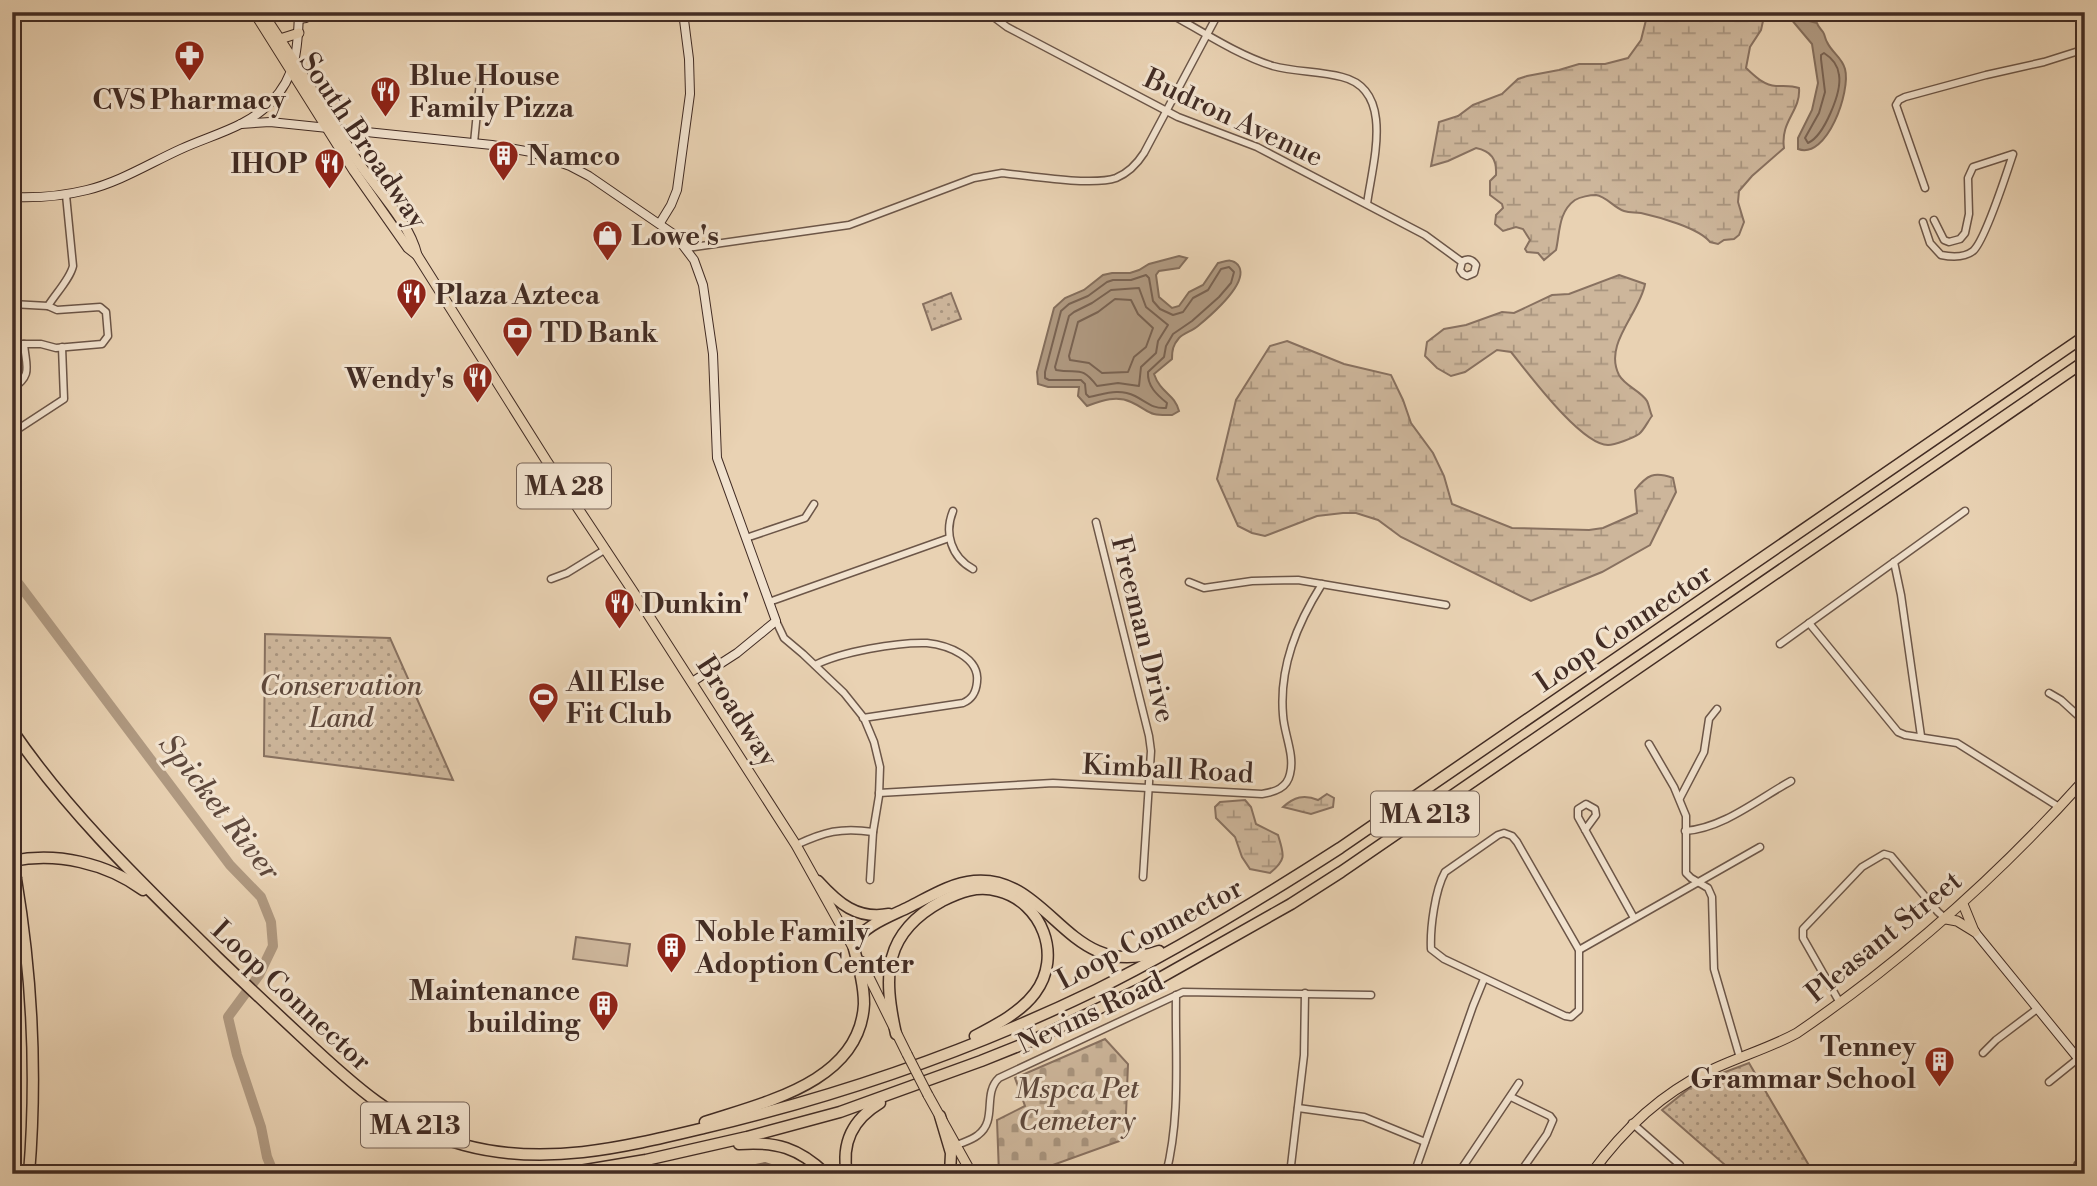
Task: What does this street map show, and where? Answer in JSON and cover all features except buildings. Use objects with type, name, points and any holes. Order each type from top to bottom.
[{"type":"highway","name":"Loop Connector","points":[[170,911],[361,1092],[388,1111],[430,1132],[482,1149],[527,1155],[566,1154],[628,1145],[716,1126],[821,1097],[1015,1026],[1096,990],[1230,917],[1340,848],[2085,337]]},
{"type":"highway","name":"Loop Connector","points":[[562,1174],[705,1148],[840,1112],[1031,1041],[1144,987],[1291,904],[2085,361]]},
{"type":"highway","points":[[12,730],[84,823],[170,911]]},
{"type":"highway","points":[[12,855],[26,952],[31,1031],[29,1169]]},
{"type":"highway","points":[[12,861],[51,858],[98,867],[128,880],[170,911]]},
{"type":"highway","points":[[818,881],[838,902],[862,914],[884,915],[905,909]]},
{"type":"highway","points":[[628,1145],[771,1099],[811,1082],[835,1065],[853,1042],[863,1012],[863,993],[853,946],[855,940],[868,929],[905,909],[963,882],[995,881],[1021,891],[1082,943],[1107,954],[1126,957],[1154,953],[1230,917]]},
{"type":"highway","points":[[896,1034],[889,997],[890,966],[898,942],[912,923],[940,902],[960,892],[974,889],[1008,894],[1022,902],[1033,913],[1045,935],[1048,954],[1045,974],[1034,995],[1016,1011],[982,1032],[898,1070]]},
{"type":"highway","points":[[847,1174],[846,1144],[861,1118],[882,1102],[939,1077]]},
{"type":"highway","points":[[940,1116],[951,1153],[950,1174]]},
{"type":"highway","points":[[705,1148],[749,1143],[776,1145],[799,1153],[826,1174]]},
{"type":"main road","name":"South Broadway","points":[[254,12],[291,72],[394,211],[438,288]]},
{"type":"main road","name":"South Broadway","points":[[262,12],[296,62],[332,129]]},
{"type":"main road","points":[[280,39],[299,33]]},
{"type":"main road","name":"Broadway","points":[[438,288],[818,881],[928,1095],[972,1174]]},
{"type":"main road","name":"Pleasant Street","points":[[1591,1174],[1620,1135],[1632,1124],[1696,1078],[1786,1039],[1840,1003],[1946,919],[2085,779]]},
{"type":"main road","points":[[1963,904],[1975,932]]},
{"type":"main road","points":[[1946,919],[1957,921],[1975,932]]},
{"type":"street","points":[[12,198],[66,195],[101,186],[241,124],[272,102],[296,62],[299,16],[306,18],[313,12]]},
{"type":"street","points":[[660,223],[674,200],[678,185],[690,94],[690,69],[683,12]]},
{"type":"street","name":"Budron Avenue","points":[[987,12],[1007,27],[1167,111],[1257,147],[1367,204],[1430,238],[1462,262]]},
{"type":"street","points":[[1167,12],[1260,62],[1298,72],[1340,76],[1353,80],[1365,89],[1375,108],[1377,129],[1367,204]]},
{"type":"street","points":[[687,248],[849,225],[988,174],[1099,181],[1113,179],[1141,159],[1219,12]]},
{"type":"street","points":[[1925,188],[1900,122],[1896,105],[1899,100],[2085,49]]},
{"type":"street","points":[[474,143],[481,71]]},
{"type":"street","points":[[272,102],[272,114],[279,123]]},
{"type":"street","points":[[241,124],[279,123],[521,150],[570,166],[601,183],[675,234],[687,248],[701,276],[713,354],[717,458],[776,621],[784,638],[844,693],[863,718],[874,742],[880,767],[870,880]]},
{"type":"street","points":[[1923,222],[1930,243],[1941,256],[1961,256],[1975,249],[1985,231],[2013,154],[1977,164],[1970,171],[1968,225],[1960,239],[1955,242],[1944,240],[1934,220]]},
{"type":"street","points":[[48,306],[71,274],[73,266],[66,195]]},
{"type":"street","points":[[12,304],[48,306],[57,310],[100,307],[106,312],[108,336],[102,344],[62,347],[12,344]]},
{"type":"street","points":[[12,389],[24,381],[27,375],[24,344]]},
{"type":"street","points":[[12,433],[64,399],[62,347]]},
{"type":"street","points":[[746,538],[805,518],[814,503]]},
{"type":"street","points":[[953,511],[947,530],[949,538],[959,559],[973,569]]},
{"type":"street","points":[[1780,644],[1965,511]]},
{"type":"street","name":"Freeman Drive","points":[[1096,522],[1151,751],[1143,877]]},
{"type":"street","points":[[769,602],[949,538]]},
{"type":"street","points":[[551,579],[567,573],[606,550]]},
{"type":"street","points":[[1894,562],[1921,736]]},
{"type":"street","points":[[1189,582],[1204,588],[1240,582],[1298,580],[1446,605]]},
{"type":"street","name":"Kimball Road","points":[[879,793],[1053,783],[1262,794],[1278,790],[1290,773],[1291,764],[1283,717],[1285,674],[1297,628],[1322,584]]},
{"type":"street","points":[[692,682],[737,653],[776,621]]},
{"type":"street","points":[[1809,623],[1892,726],[1905,735],[1957,743],[2059,807]]},
{"type":"street","points":[[815,664],[856,652],[929,643],[962,655],[977,672],[974,694],[970,700],[963,703],[863,718]]},
{"type":"street","points":[[2049,693],[2062,700],[2085,722]]},
{"type":"street","points":[[1680,799],[1704,752],[1709,719],[1717,709]]},
{"type":"street","points":[[1649,744],[1680,799],[1686,816],[1686,873],[1709,888],[1712,897],[1714,969],[1740,1058]]},
{"type":"street","points":[[1685,831],[1702,829],[1722,821],[1791,781]]},
{"type":"street","points":[[796,845],[836,830],[873,832]]},
{"type":"street","points":[[1585,830],[1634,918]]},
{"type":"street","points":[[1509,834],[1517,842],[1579,950],[1579,1010],[1571,1017],[1484,979],[1433,953],[1431,941],[1436,905],[1445,872],[1498,835],[1509,834]]},
{"type":"street","points":[[1579,950],[1760,846]]},
{"type":"street","points":[[1840,1003],[1802,933],[1862,867],[1884,854],[1891,856],[1946,919]]},
{"type":"street","points":[[1975,932],[2037,1009],[2081,1056],[2085,1067]]},
{"type":"street","points":[[1428,1174],[1416,1171],[1484,979]]},
{"type":"street","name":"Nevins Road","points":[[957,1145],[975,1138],[984,1129],[990,1117],[991,1088],[999,1078],[1176,995],[1190,991],[1371,995]]},
{"type":"street","points":[[1303,1174],[1290,1173],[1306,1031],[1305,993]]},
{"type":"street","points":[[1166,1174],[1174,1133],[1177,1088],[1176,995]]},
{"type":"street","points":[[1983,1053],[2037,1009]]},
{"type":"street","points":[[2049,1082],[2081,1056]]},
{"type":"street","points":[[1458,1174],[1519,1083]]},
{"type":"street","points":[[1511,1097],[1553,1120],[1547,1134],[1520,1174]]},
{"type":"street","points":[[1298,1108],[1364,1117],[1425,1142]]},
{"type":"street","points":[[1632,1124],[1680,1164]]},
{"type":"street","points":[[2085,1158],[2078,1164],[2085,1173]]},
{"type":"green space","points":[[1648,12],[1765,12],[1761,30],[1750,47],[1746,68],[1767,84],[1799,88],[1797,103],[1785,130],[1784,148],[1739,191],[1738,202],[1744,222],[1739,235],[1734,239],[1718,244],[1710,242],[1697,232],[1678,224],[1658,217],[1624,211],[1603,198],[1591,195],[1577,199],[1565,210],[1556,250],[1544,260],[1538,253],[1527,252],[1525,249],[1530,240],[1523,229],[1516,227],[1503,231],[1495,224],[1496,215],[1503,208],[1502,204],[1490,195],[1490,181],[1496,175],[1496,169],[1494,160],[1486,151],[1476,148],[1431,166],[1439,122],[1458,116],[1473,105],[1502,94],[1518,79],[1579,64],[1605,64],[1628,58],[1641,40]]},
{"type":"green space","points":[[1619,275],[1645,284],[1619,340],[1615,363],[1619,375],[1644,397],[1652,416],[1636,436],[1615,444],[1597,442],[1570,421],[1511,352],[1497,350],[1465,372],[1451,376],[1437,368],[1425,356],[1427,342],[1444,329],[1466,325],[1502,312],[1514,313],[1552,295],[1569,294]]},
{"type":"green space","points":[[951,293],[961,319],[932,330],[923,304]]},
{"type":"green space","points":[[1287,341],[1344,364],[1391,375],[1411,423],[1433,453],[1444,476],[1452,504],[1512,528],[1603,528],[1637,513],[1635,490],[1651,476],[1673,478],[1676,492],[1650,545],[1602,572],[1531,601],[1401,537],[1378,520],[1356,513],[1317,516],[1265,536],[1252,533],[1238,526],[1217,479],[1236,400],[1270,346]]},
{"type":"green space","name":"Conservation Land","points":[[265,634],[390,638],[453,780],[264,756]]},
{"type":"green space","points":[[1327,794],[1334,798],[1333,807],[1311,814],[1283,807],[1299,798],[1318,800]]},
{"type":"green space","points":[[1245,800],[1251,807],[1256,824],[1278,835],[1283,856],[1270,873],[1250,869],[1242,857],[1235,837],[1216,818],[1215,807],[1220,802]]},
{"type":"green space","points":[[576,937],[630,944],[627,966],[573,959]]},
{"type":"green space","name":"Mspca Pet Cemetery","points":[[1105,1039],[1128,1064],[1125,1139],[1028,1174],[999,1174],[997,1120],[1025,1106],[1015,1078]]},
{"type":"green space","points":[[1749,1063],[1814,1174],[1716,1174],[1724,1164],[1662,1110],[1696,1083]]},
{"type":"green space","points":[[765,1163],[784,1169],[788,1174],[712,1174]]},
{"type":"water","points":[[1785,12],[1817,23],[1845,69],[1844,92],[1835,121],[1827,134],[1809,150],[1798,149],[1798,138],[1812,110],[1818,83],[1812,44]]},
{"type":"water","points":[[1179,256],[1187,258],[1179,268],[1159,271],[1156,275],[1159,297],[1172,308],[1179,306],[1189,292],[1203,285],[1218,263],[1233,261],[1241,272],[1227,298],[1198,326],[1179,338],[1173,348],[1172,359],[1154,374],[1179,411],[1172,415],[1157,415],[1120,399],[1087,406],[1078,396],[1079,387],[1048,387],[1038,384],[1037,372],[1054,308],[1065,298],[1084,290],[1103,275],[1130,273],[1149,264]]},
{"type":"waterway","name":"Spicket River","points":[[12,575],[230,865],[261,897],[271,922],[273,946],[259,975],[228,1017],[274,1174]]},
{"type":"place","name":"CVS Pharmacy","points":[[189,82]]},
{"type":"place","name":"Blue House Family Pizza","points":[[386,118]]},
{"type":"place","name":"Namco","points":[[504,182]]},
{"type":"place","name":"IHOP","points":[[330,190]]},
{"type":"place","name":"Lowe's","points":[[608,262]]},
{"type":"place","name":"Plaza Azteca","points":[[412,321]]},
{"type":"place","name":"TD Bank","points":[[517,359]]},
{"type":"place","name":"Wendy's","points":[[477,405]]},
{"type":"place","name":"Dunkin'","points":[[619,630]]},
{"type":"place","name":"All Else Fit Club","points":[[543,724]]},
{"type":"place","name":"Noble Family Adoption Center","points":[[672,974]]},
{"type":"place","name":"Maintenance building","points":[[603,1033]]},
{"type":"place","name":"Tenney Grammar School","points":[[1939,1089]]}]
